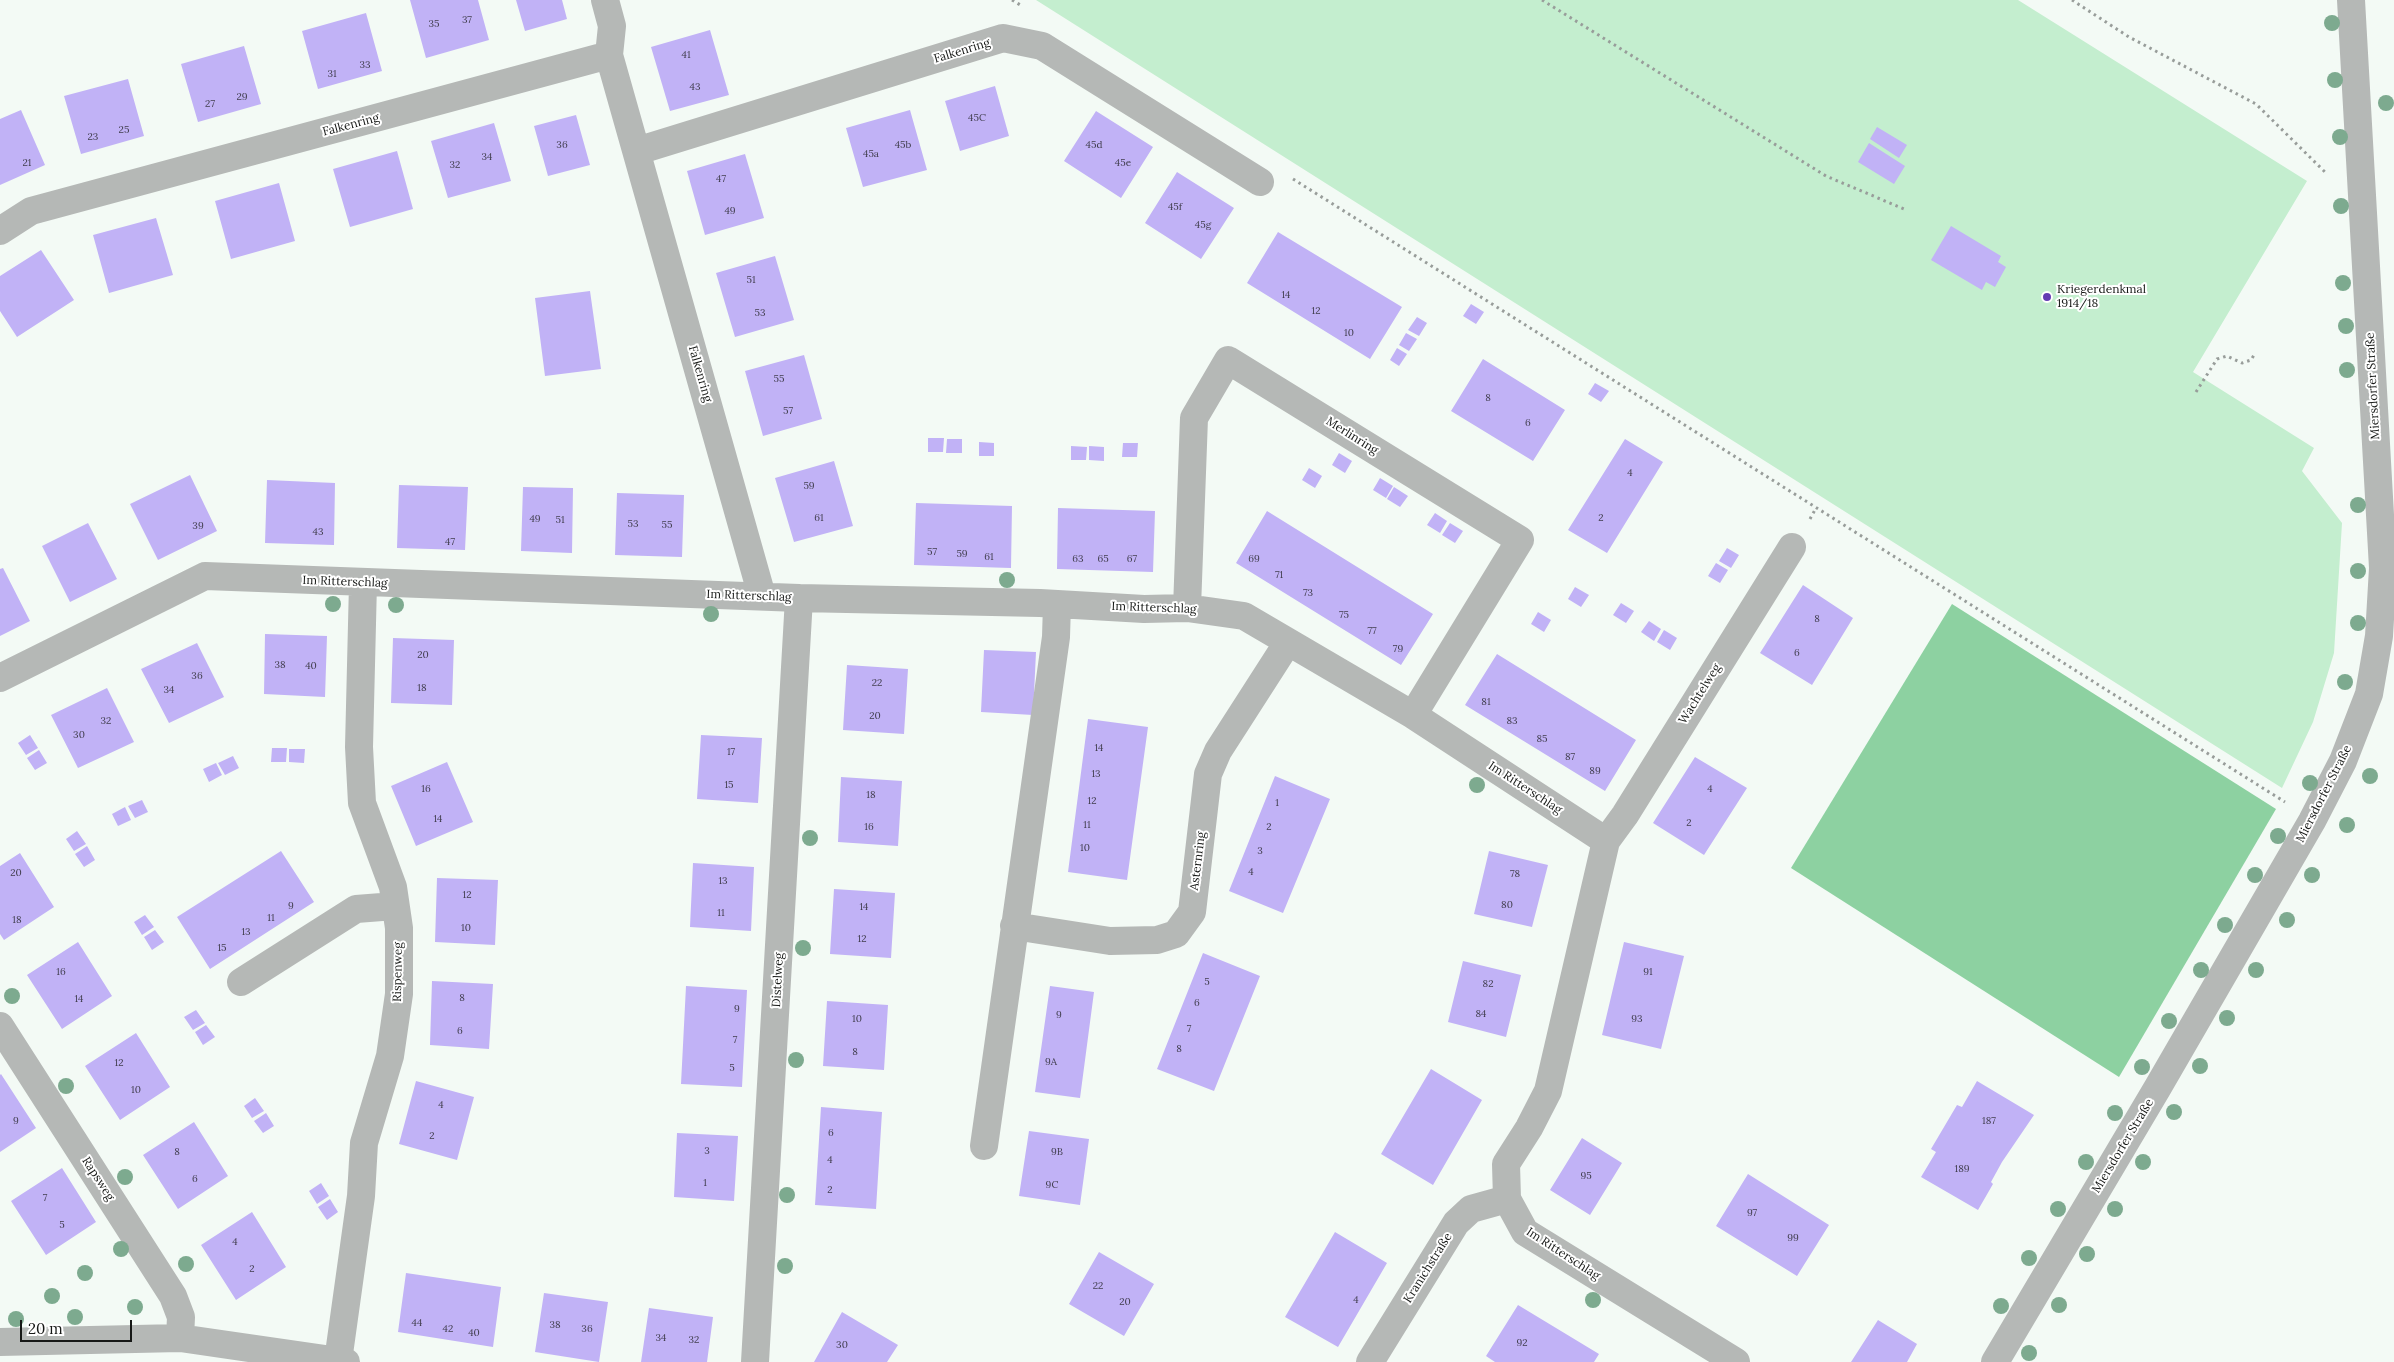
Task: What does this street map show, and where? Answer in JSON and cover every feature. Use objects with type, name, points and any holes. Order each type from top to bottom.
[{"type":"street","points":[[604,0],[612,26],[610,55]]},
{"type":"street","name":"Miersdorfer Straße","points":[[1994,1362],[2158,1087],[2312,821],[2343,761],[2369,694],[2379,636],[2383,568],[2351,0]]},
{"type":"street","name":"Falkenring","points":[[637,151],[1004,38],[1042,46],[1260,182]]},
{"type":"street","name":"Falkenring","points":[[0,231],[31,211],[610,55],[762,596]]},
{"type":"street","name":"Merlinring","points":[[1187,608],[1194,418],[1228,360],[1520,540],[1413,715]]},
{"type":"street","name":"Wachtelweg","points":[[1606,841],[1625,815],[1792,547]]},
{"type":"street","name":"Im Ritterschlag","points":[[0,678],[205,576],[799,598],[1057,604],[1144,609],[1187,608],[1244,616],[1413,715],[1606,841],[1548,1091],[1529,1128],[1506,1164],[1507,1199],[1526,1232],[1736,1362]]},
{"type":"street","name":"Rispenweg","points":[[342,1361],[361,1196],[364,1143],[390,1056],[396,1026],[399,994],[399,928],[393,887],[362,803],[359,747],[363,583]]},
{"type":"street","name":"Distelweg","points":[[755,1362],[799,598]]},
{"type":"street","points":[[984,1146],[1056,637],[1057,604]]},
{"type":"street","name":"Asternring","points":[[1014,926],[1110,942],[1157,940],[1176,934],[1192,912],[1208,774],[1218,751],[1288,642]]},
{"type":"street","points":[[241,982],[356,909],[395,906]]},
{"type":"street","name":"Rapsweg","points":[[0,1026],[173,1296],[181,1317],[180,1338]]},
{"type":"street","name":"Kranichstraße","points":[[1370,1362],[1456,1223],[1471,1210],[1507,1199]]},
{"type":"street","points":[[0,1342],[180,1338],[342,1361]]},
{"type":"path","points":[[1542,0],[1826,176],[1904,209]]},
{"type":"path","points":[[2072,0],[2129,37],[2256,104],[2326,173]]},
{"type":"path","points":[[1286,175],[2285,802]]},
{"type":"path","points":[[2196,392],[2217,359],[2226,356],[2242,364],[2251,360],[2254,355]]},
{"type":"green space","points":[[1036,0],[2018,0],[2307,181],[2193,372],[2314,448],[2302,471],[2342,523],[2334,653],[2313,722],[2282,788]]},
{"type":"green space","points":[[1952,604],[2276,809],[2119,1077],[1791,868]]},
{"type":"building","points":[[410,0],[478,0],[489,40],[426,58]]},
{"type":"building","points":[[516,0],[562,0],[567,19],[525,31]]},
{"type":"building","points":[[366,13],[382,71],[318,89],[302,31]]},
{"type":"building","points":[[710,30],[729,95],[670,111],[651,47]]},
{"type":"building","points":[[244,46],[261,104],[198,122],[181,64]]},
{"type":"building","points":[[128,79],[144,136],[81,154],[64,96]]},
{"type":"building","points":[[995,86],[1009,136],[960,151],[945,101]]},
{"type":"building","points":[[21,110],[45,165],[0,185],[0,119]]},
{"type":"building","points":[[910,110],[927,170],[863,187],[846,128]]},
{"type":"building","points":[[1096,111],[1153,147],[1121,198],[1064,161]]},
{"type":"building","points":[[576,115],[590,165],[548,176],[534,126]]},
{"type":"building","points":[[494,123],[511,181],[448,198],[431,141]]},
{"type":"building","points":[[1877,127],[1907,145],[1899,158],[1870,139]]},
{"type":"building","points":[[1869,143],[1905,166],[1894,184],[1858,162]]},
{"type":"building","points":[[397,151],[413,209],[350,227],[333,169]]},
{"type":"building","points":[[745,154],[764,218],[705,235],[687,171]]},
{"type":"building","points":[[1177,172],[1234,208],[1201,259],[1145,223]]},
{"type":"building","points":[[279,183],[295,241],[231,259],[215,201]]},
{"type":"building","points":[[156,218],[173,275],[109,293],[93,235]]},
{"type":"building","points":[[1951,226],[2001,256],[1998,262],[2006,267],[1995,287],[1986,282],[1982,290],[1931,260]]},
{"type":"building","points":[[1278,232],[1402,307],[1370,359],[1247,283]]},
{"type":"building","points":[[41,250],[74,300],[17,337],[0,311],[0,276]]},
{"type":"building","points":[[775,256],[794,320],[735,337],[716,273]]},
{"type":"building","points":[[590,291],[601,369],[545,376],[535,298]]},
{"type":"building","points":[[1471,304],[1484,312],[1476,324],[1463,316]]},
{"type":"building","points":[[1417,317],[1427,323],[1419,336],[1408,330]]},
{"type":"building","points":[[1406,333],[1417,339],[1409,351],[1399,345]]},
{"type":"building","points":[[1397,348],[1407,354],[1399,366],[1390,360]]},
{"type":"building","points":[[804,355],[822,419],[763,436],[745,371]]},
{"type":"building","points":[[1483,359],[1565,410],[1533,461],[1451,411]]},
{"type":"building","points":[[1595,383],[1609,391],[1601,402],[1588,394]]},
{"type":"building","points":[[928,438],[944,438],[943,452],[928,452]]},
{"type":"building","points":[[947,439],[962,439],[962,453],[946,453]]},
{"type":"building","points":[[1625,439],[1663,462],[1607,553],[1568,530]]},
{"type":"building","points":[[979,442],[994,443],[994,456],[979,456]]},
{"type":"building","points":[[1123,443],[1138,443],[1137,457],[1122,457]]},
{"type":"building","points":[[1071,446],[1087,447],[1086,460],[1071,460]]},
{"type":"building","points":[[1089,446],[1104,447],[1104,461],[1089,460]]},
{"type":"building","points":[[1339,453],[1352,461],[1345,473],[1332,465]]},
{"type":"building","points":[[834,461],[853,526],[794,542],[775,478]]},
{"type":"building","points":[[1309,468],[1322,476],[1315,488],[1302,480]]},
{"type":"building","points":[[190,475],[217,531],[158,560],[130,504]]},
{"type":"building","points":[[1380,478],[1393,486],[1386,498],[1373,490]]},
{"type":"building","points":[[267,480],[335,483],[334,545],[265,543]]},
{"type":"building","points":[[399,485],[468,487],[465,550],[397,548]]},
{"type":"building","points":[[523,487],[573,488],[572,553],[521,551]]},
{"type":"building","points":[[1394,487],[1408,496],[1400,507],[1387,499]]},
{"type":"building","points":[[617,493],[684,495],[682,557],[615,555]]},
{"type":"building","points":[[916,503],[1012,506],[1011,568],[914,565]]},
{"type":"building","points":[[1058,508],[1155,511],[1153,572],[1057,569]]},
{"type":"building","points":[[1267,511],[1433,614],[1401,665],[1236,563]]},
{"type":"building","points":[[1435,513],[1447,521],[1440,533],[1427,525]]},
{"type":"building","points":[[88,523],[117,579],[70,602],[42,546]]},
{"type":"building","points":[[1450,523],[1463,531],[1455,543],[1442,535]]},
{"type":"building","points":[[1727,548],[1739,555],[1731,568],[1719,561]]},
{"type":"building","points":[[1716,563],[1728,570],[1720,583],[1708,576]]},
{"type":"building","points":[[3,568],[30,621],[0,636],[0,569]]},
{"type":"building","points":[[1803,585],[1853,618],[1812,685],[1760,653]]},
{"type":"building","points":[[1575,587],[1589,595],[1581,607],[1568,599]]},
{"type":"building","points":[[1621,603],[1634,611],[1626,623],[1613,615]]},
{"type":"building","points":[[1538,612],[1551,620],[1544,632],[1531,624]]},
{"type":"building","points":[[1649,621],[1661,629],[1654,641],[1641,632]]},
{"type":"building","points":[[1664,630],[1677,638],[1670,650],[1657,642]]},
{"type":"building","points":[[265,634],[327,636],[325,697],[264,694]]},
{"type":"building","points":[[393,638],[454,640],[452,705],[391,703]]},
{"type":"building","points":[[197,643],[224,697],[169,723],[141,669]]},
{"type":"building","points":[[984,650],[1036,652],[1033,715],[981,712]]},
{"type":"building","points":[[1497,654],[1636,740],[1605,791],[1465,705]]},
{"type":"building","points":[[847,665],[908,669],[904,734],[843,730]]},
{"type":"building","points":[[107,688],[134,742],[78,768],[51,715]]},
{"type":"building","points":[[1088,719],[1148,727],[1127,880],[1068,872]]},
{"type":"building","points":[[30,735],[38,748],[26,755],[18,743]]},
{"type":"building","points":[[701,735],[762,738],[758,803],[697,799]]},
{"type":"building","points":[[272,748],[287,748],[286,762],[271,762]]},
{"type":"building","points":[[289,749],[305,749],[304,763],[289,762]]},
{"type":"building","points":[[39,750],[47,763],[35,770],[27,758]]},
{"type":"building","points":[[233,756],[239,768],[225,775],[218,763]]},
{"type":"building","points":[[1695,757],[1747,788],[1704,855],[1653,823]]},
{"type":"building","points":[[447,762],[473,822],[416,846],[391,786]]},
{"type":"building","points":[[216,763],[222,775],[209,782],[203,769]]},
{"type":"building","points":[[1275,776],[1330,799],[1283,913],[1229,891]]},
{"type":"building","points":[[841,777],[902,781],[898,846],[838,842]]},
{"type":"building","points":[[142,800],[148,812],[135,818],[128,806]]},
{"type":"building","points":[[125,807],[131,820],[118,826],[112,814]]},
{"type":"building","points":[[77,831],[86,844],[74,851],[66,839]]},
{"type":"building","points":[[87,846],[95,860],[84,867],[75,854]]},
{"type":"building","points":[[281,851],[314,902],[210,969],[177,917]]},
{"type":"building","points":[[1489,851],[1548,865],[1532,927],[1474,914]]},
{"type":"building","points":[[20,853],[54,907],[4,940],[0,934],[0,866]]},
{"type":"building","points":[[693,863],[754,867],[751,931],[690,927]]},
{"type":"building","points":[[437,878],[498,880],[495,945],[435,942]]},
{"type":"building","points":[[834,889],[895,893],[891,958],[830,954]]},
{"type":"building","points":[[145,915],[154,927],[142,935],[134,922]]},
{"type":"building","points":[[155,930],[164,942],[152,950],[144,937]]},
{"type":"building","points":[[78,942],[112,996],[62,1029],[27,975]]},
{"type":"building","points":[[1624,942],[1684,956],[1661,1049],[1602,1035]]},
{"type":"building","points":[[1203,953],[1260,976],[1214,1091],[1157,1069]]},
{"type":"building","points":[[1463,961],[1521,975],[1506,1037],[1448,1022]]},
{"type":"building","points":[[432,981],[493,984],[489,1049],[430,1045]]},
{"type":"building","points":[[686,986],[747,990],[742,1087],[681,1084]]},
{"type":"building","points":[[1050,986],[1094,992],[1080,1098],[1035,1092]]},
{"type":"building","points":[[827,1001],[888,1005],[884,1070],[823,1066]]},
{"type":"building","points":[[196,1010],[205,1023],[193,1030],[184,1017]]},
{"type":"building","points":[[206,1025],[215,1037],[203,1045],[195,1032]]},
{"type":"building","points":[[136,1033],[170,1087],[120,1120],[85,1066]]},
{"type":"building","points":[[1431,1069],[1482,1100],[1433,1185],[1381,1154]]},
{"type":"building","points":[[0,1075],[36,1128],[0,1152]]},
{"type":"building","points":[[416,1081],[474,1097],[457,1160],[399,1144]]},
{"type":"building","points":[[1977,1081],[2034,1115],[2002,1162],[1991,1182],[1993,1184],[1978,1210],[1921,1177],[1936,1152],[1931,1149],[1957,1105],[1962,1107]]},
{"type":"building","points":[[255,1098],[264,1111],[252,1118],[244,1106]]},
{"type":"building","points":[[821,1107],[882,1112],[876,1209],[815,1205]]},
{"type":"building","points":[[266,1113],[274,1126],[263,1133],[254,1121]]},
{"type":"building","points":[[194,1122],[228,1176],[178,1209],[143,1155]]},
{"type":"building","points":[[1029,1131],[1089,1139],[1080,1205],[1019,1196]]},
{"type":"building","points":[[677,1133],[738,1136],[734,1201],[674,1197]]},
{"type":"building","points":[[1582,1138],[1622,1163],[1590,1215],[1550,1190]]},
{"type":"building","points":[[62,1168],[96,1222],[46,1255],[11,1201]]},
{"type":"building","points":[[1748,1174],[1829,1225],[1797,1276],[1716,1226]]},
{"type":"building","points":[[321,1183],[329,1196],[317,1204],[309,1191]]},
{"type":"building","points":[[330,1199],[338,1212],[327,1220],[318,1207]]},
{"type":"building","points":[[252,1212],[286,1267],[236,1300],[201,1245]]},
{"type":"building","points":[[1335,1232],[1387,1263],[1338,1347],[1285,1317]]},
{"type":"building","points":[[1099,1252],[1154,1284],[1124,1336],[1069,1304]]},
{"type":"building","points":[[406,1273],[501,1287],[493,1347],[398,1332]]},
{"type":"building","points":[[544,1293],[608,1302],[599,1362],[535,1352]]},
{"type":"building","points":[[1518,1305],[1599,1354],[1594,1362],[1495,1362],[1486,1356]]},
{"type":"building","points":[[649,1308],[713,1317],[707,1362],[641,1362]]},
{"type":"building","points":[[842,1312],[898,1345],[887,1362],[814,1362]]},
{"type":"building","points":[[1878,1320],[1917,1344],[1907,1362],[1851,1362]]},
{"type":"place","name":"Kriegerdenkmal 1914/18","points":[[2047,297]]}]
